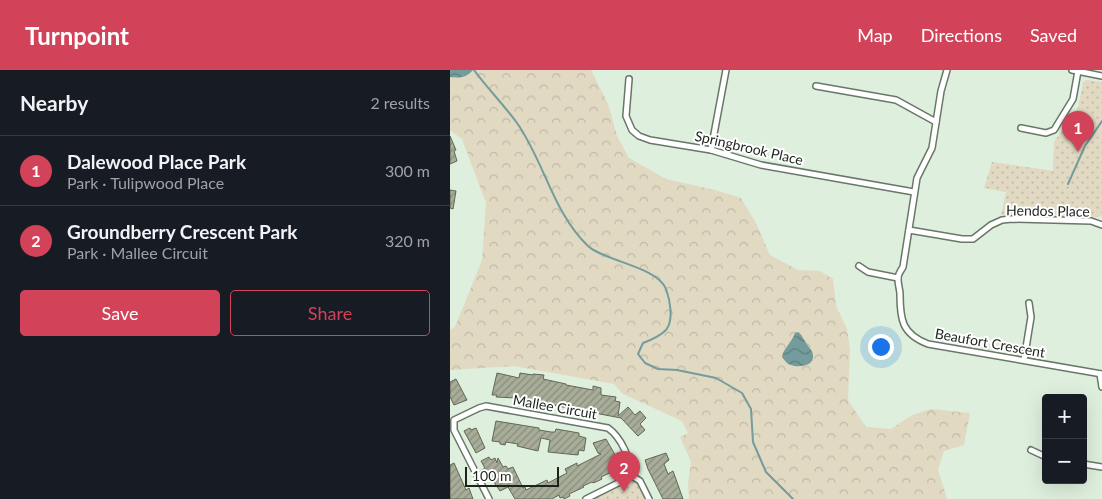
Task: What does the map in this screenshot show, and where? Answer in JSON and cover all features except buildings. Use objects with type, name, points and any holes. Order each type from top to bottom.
[{"type":"street","points":[[711,150],[726,70]]},
{"type":"street","name":"Beaufort Crescent","points":[[947,70],[932,148],[917,178],[902,268],[898,278],[901,320],[908,332],[916,339],[951,348],[1101,374]]},
{"type":"street","points":[[1021,128],[1046,133],[1054,130],[1073,99],[1075,71],[1102,76]]},
{"type":"street","name":"Springbrook Place","points":[[629,79],[626,116],[632,130],[639,136],[650,140],[711,150],[761,165],[914,192]]},
{"type":"street","points":[[816,86],[896,100],[936,122]]},
{"type":"street","name":"Hendos Place","points":[[909,230],[962,239],[973,239],[991,225],[1002,220],[1091,221],[1102,225]]},
{"type":"street","points":[[859,266],[868,272],[898,278]]},
{"type":"street","points":[[1024,360],[1031,317],[1029,303]]},
{"type":"street","points":[[1101,374],[1102,387]]},
{"type":"street","name":"Mallee Circuit","points":[[489,499],[454,430],[452,418],[486,406],[608,428],[615,433],[630,463],[632,476]]},
{"type":"street","points":[[1031,450],[1042,455]]},
{"type":"street","points":[[1087,465],[1102,467]]},
{"type":"street","points":[[586,499],[632,476],[640,481],[649,499]]},
{"type":"green space","points":[[450,70],[591,70],[608,104],[617,136],[629,158],[666,179],[741,198],[756,223],[770,255],[798,270],[820,271],[833,279],[836,306],[847,329],[850,349],[848,400],[866,427],[891,429],[912,415],[931,409],[970,413],[964,445],[944,451],[938,469],[947,499],[689,499],[688,483],[691,462],[680,437],[688,433],[682,421],[623,394],[614,384],[514,366],[450,370],[450,330],[455,327],[482,260],[486,203],[462,139],[450,130]]},
{"type":"green space","points":[[1086,80],[1102,82],[1102,216],[1091,218],[1001,215],[1006,192],[984,188],[992,162],[1053,171],[1054,142],[1078,108],[1083,83]]},
{"type":"green space","points":[[631,480],[638,484],[646,499],[592,499]]},
{"type":"water","points":[[450,70],[473,70],[463,77],[450,77]]},
{"type":"water","points":[[798,332],[813,353],[813,359],[809,364],[794,366],[788,364],[782,357],[795,333]]},
{"type":"waterway","points":[[474,70],[517,123],[535,154],[557,203],[576,233],[588,246],[596,251],[653,275],[661,281],[666,289],[670,310],[668,326],[661,334],[643,343],[638,354],[645,363],[658,369],[677,370],[716,378],[742,393],[751,409],[753,442],[766,472],[793,499]]},
{"type":"waterway","points":[[1068,184],[1085,146],[1102,121]]},
{"type":"place","name":"Dalewood Place Park","points":[[1078,152]]},
{"type":"place","name":"Groundberry Crescent Park","points":[[624,492]]}]
